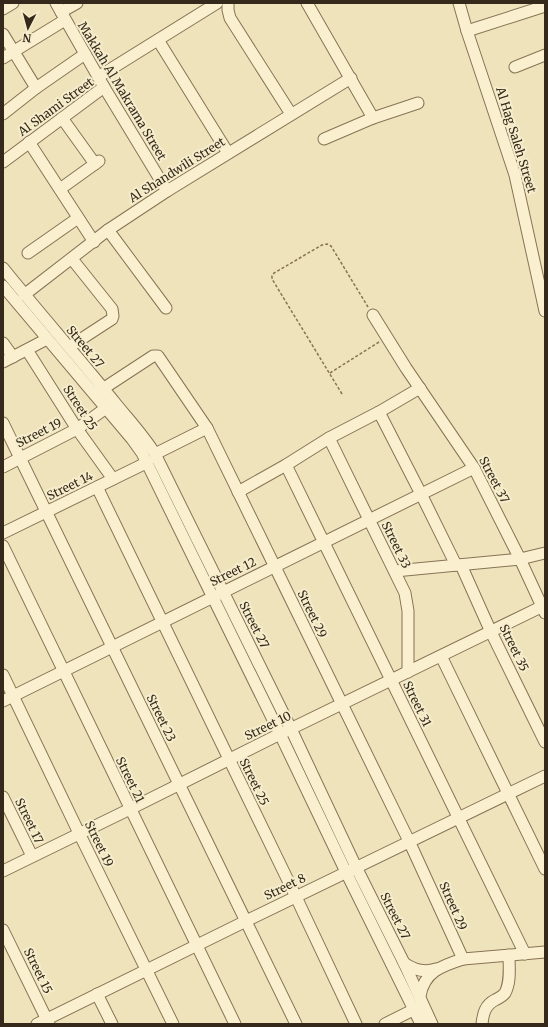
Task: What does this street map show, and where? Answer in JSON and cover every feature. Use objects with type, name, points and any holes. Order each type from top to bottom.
[{"type":"street","points":[[3,9],[13,3]]},
{"type":"street","points":[[3,58],[13,51],[59,8],[77,3]]},
{"type":"street","points":[[98,77],[217,3]]},
{"type":"street","points":[[228,3],[230,18],[291,114]]},
{"type":"street","points":[[307,3],[374,118]]},
{"type":"street","name":"Al Hag Saleh Street","points":[[459,3],[467,31],[516,174],[545,311]]},
{"type":"street","points":[[467,31],[545,6]]},
{"type":"street","name":"Makkah Al Makrama Street","points":[[59,8],[98,77],[167,191]]},
{"type":"street","points":[[206,9],[215,10],[230,18]]},
{"type":"street","points":[[3,34],[36,88]]},
{"type":"street","points":[[158,40],[228,153]]},
{"type":"street","points":[[3,114],[36,88],[85,54]]},
{"type":"street","points":[[515,67],[545,55]]},
{"type":"street","name":"Al Shandwili Street","points":[[24,295],[108,230],[167,191],[351,78]]},
{"type":"street","name":"Al Shami Street","points":[[3,162],[104,87]]},
{"type":"street","points":[[324,139],[374,118],[418,102]]},
{"type":"street","points":[[60,189],[97,163],[62,118]]},
{"type":"street","points":[[29,142],[94,242]]},
{"type":"street","points":[[28,253],[78,218]]},
{"type":"street","points":[[108,230],[166,308]]},
{"type":"street","points":[[69,347],[112,319],[113,316],[112,309],[72,259]]},
{"type":"street","name":"Street 27","points":[[3,268],[69,347],[99,391],[106,408],[142,453],[151,458]]},
{"type":"street","name":"Street 27","points":[[5,292],[47,339],[139,433],[218,594],[291,729],[351,870],[404,963],[419,1004],[421,1024]]},
{"type":"street","name":"Street 37","points":[[373,315],[406,368],[474,468],[544,609]]},
{"type":"street","points":[[3,342],[8,359],[47,339]]},
{"type":"street","name":"Street 25","points":[[26,350],[77,428],[113,479]]},
{"type":"street","name":"Street 29","points":[[99,391],[153,356],[158,356],[207,428],[409,841],[463,959]]},
{"type":"street","points":[[238,492],[286,465],[329,438],[379,412],[420,388]]},
{"type":"street","name":"Street 19","points":[[3,466],[77,428],[106,408]]},
{"type":"street","name":"Street 35","points":[[379,412],[458,565],[545,742]]},
{"type":"street","name":"Street 23","points":[[3,423],[296,1024]]},
{"type":"street","name":"Street 14","points":[[3,532],[113,479],[207,428]]},
{"type":"street","name":"Street 33","points":[[329,438],[405,593],[408,605],[408,672]]},
{"type":"street","name":"Street 31","points":[[286,465],[458,817],[535,953]]},
{"type":"street","name":"Street 12","points":[[3,701],[474,468]]},
{"type":"street","name":"Street 25","points":[[97,487],[356,1024]]},
{"type":"street","name":"Street 21","points":[[3,546],[235,1024]]},
{"type":"street","points":[[395,571],[520,559],[545,553]]},
{"type":"street","name":"Street 27","points":[[218,594],[280,734],[419,1004],[432,1024]]},
{"type":"street","name":"Street 10","points":[[3,870],[391,680],[491,632],[544,609]]},
{"type":"street","points":[[441,656],[545,870]]},
{"type":"street","name":"Street 19","points":[[3,674],[173,1024]]},
{"type":"street","name":"Street 8","points":[[44,1022],[196,945],[545,776]]},
{"type":"street","name":"Street 17","points":[[3,797],[32,856]]},
{"type":"street","name":"Street 15","points":[[3,930],[44,1022]]},
{"type":"street","points":[[404,963],[411,968],[420,971],[430,971],[463,959],[535,953],[545,948]]},
{"type":"street","points":[[482,1024],[482,1016],[484,1011],[494,1001],[501,998],[508,987],[509,955]]},
{"type":"street","points":[[385,1024],[419,1004],[421,988],[425,980],[438,968]]},
{"type":"street","points":[[97,994],[112,1024]]},
{"type":"path","points":[[342,394],[272,279],[273,274],[322,245],[327,244],[331,246],[373,315]]},
{"type":"path","points":[[329,374],[387,337]]}]
